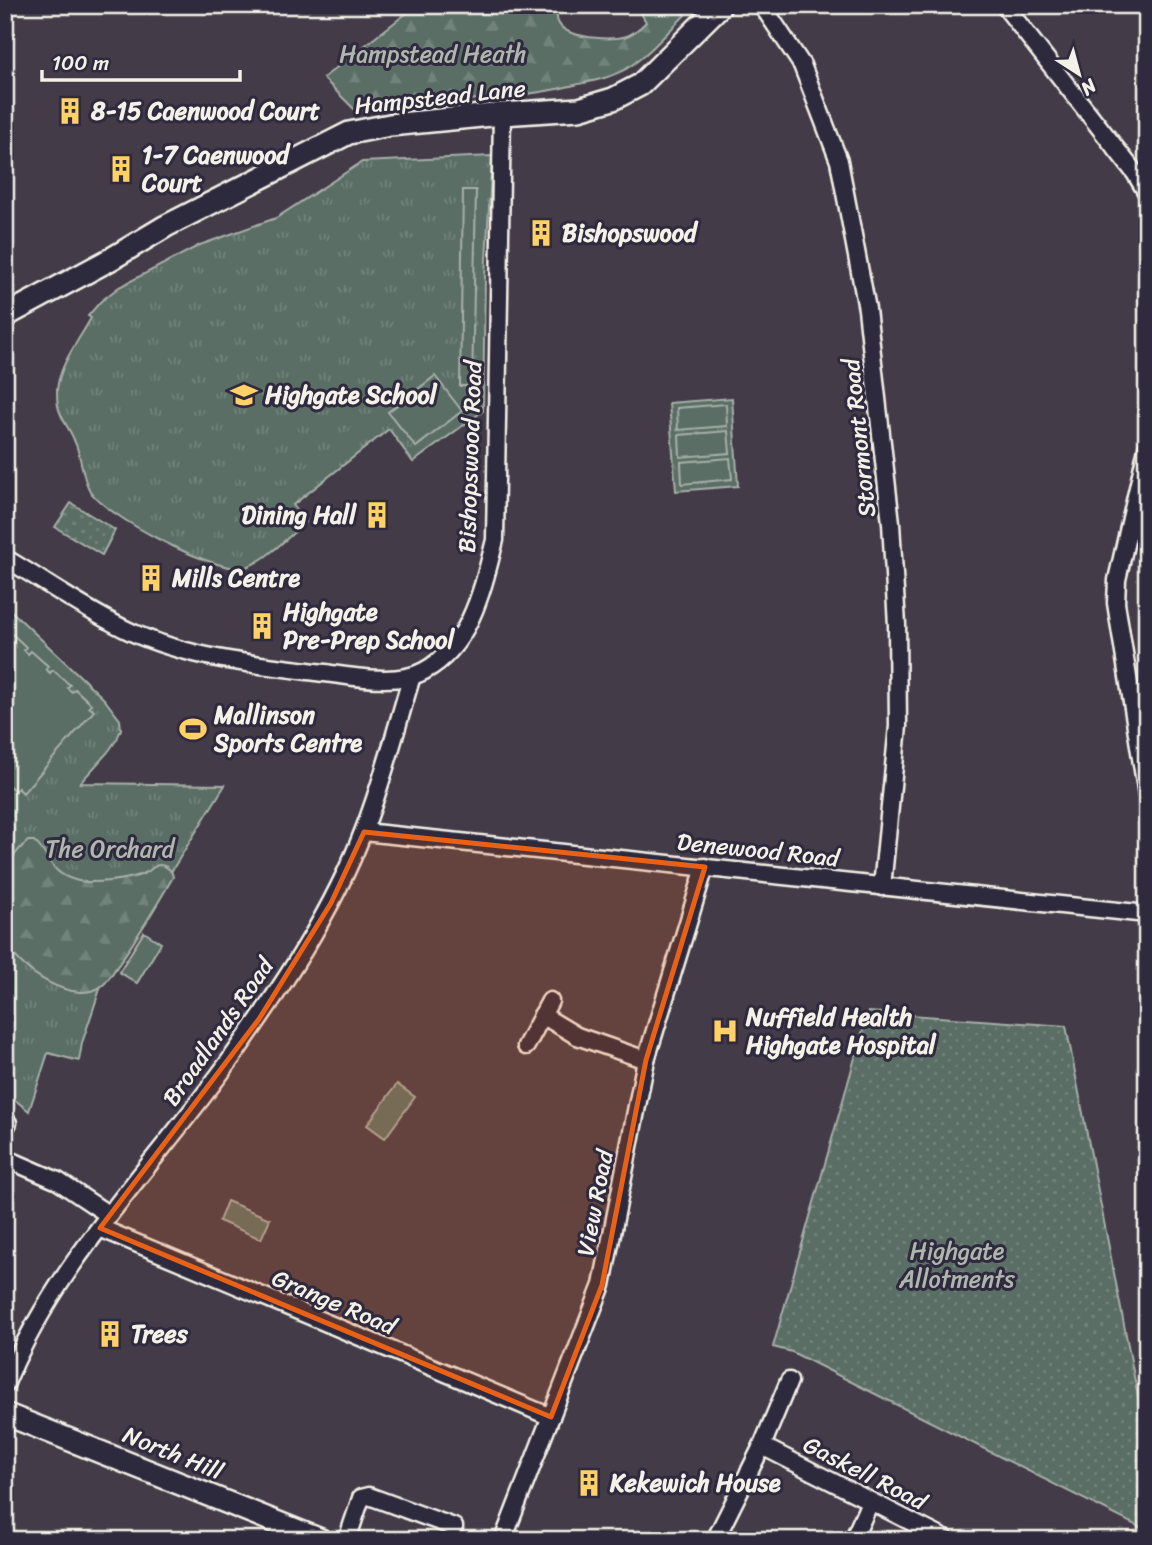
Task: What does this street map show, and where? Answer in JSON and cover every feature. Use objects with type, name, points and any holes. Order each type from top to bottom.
[{"type":"main road","name":"Hampstead Lane","points":[[5,316],[111,260],[166,226],[349,132],[390,125],[579,109],[622,94],[640,85],[721,5]]},
{"type":"main road","name":"North Hill","points":[[5,1414],[320,1540]]},
{"type":"street","name":"Stormont Road","points":[[762,5],[802,65],[839,162],[867,309],[891,523],[897,625],[898,726],[881,887]]},
{"type":"street","points":[[1004,5],[1135,173],[1147,193]]},
{"type":"street","name":"Bishopswood Road","points":[[5,558],[126,630],[198,654],[243,663],[355,677],[412,676],[438,662],[466,630],[484,583],[495,540],[502,114]]},
{"type":"street","points":[[1147,448],[1117,580],[1116,603],[1147,795]]},
{"type":"street","name":"Broadlands Road","points":[[5,1385],[20,1349],[42,1309],[104,1221],[190,1113],[259,1019],[331,904],[364,832],[412,676]]},
{"type":"street","name":"Denewood Road","points":[[364,832],[1147,914]]},
{"type":"street","name":"View Road","points":[[503,1540],[602,1285],[646,1060],[705,867]]},
{"type":"street","points":[[526,1046],[546,1008],[577,1036],[646,1060]]},
{"type":"street","name":"Grange Road","points":[[5,1158],[58,1181],[104,1221],[551,1417]]},
{"type":"street","points":[[715,1540],[762,1446],[789,1381]]},
{"type":"street","name":"Gaskell Road","points":[[762,1446],[947,1540]]},
{"type":"street","points":[[348,1540],[361,1499],[369,1496],[454,1527]]},
{"type":"street","points":[[853,1540],[870,1502]]},
{"type":"highlighted area","points":[[364,832],[705,867],[646,1060],[602,1285],[551,1417],[100,1228],[259,1019],[331,903]]},
{"type":"green space","name":"Hampstead Heath","points":[[417,5],[557,5],[557,20],[562,28],[579,35],[601,38],[627,36],[646,22],[641,13],[631,5],[676,5],[685,15],[642,57],[626,69],[607,77],[550,90],[475,100],[373,105],[358,113],[323,78]]},
{"type":"green space","points":[[492,156],[485,277],[483,411],[413,462],[389,429],[293,505],[306,522],[266,556],[241,568],[207,560],[160,540],[116,514],[90,491],[77,446],[59,410],[57,390],[65,362],[91,318],[88,316],[100,302],[119,287],[200,245],[276,218],[362,162]]},
{"type":"green space","points":[[463,190],[476,190],[472,386],[460,386]]},
{"type":"green space","points":[[435,376],[462,411],[416,447],[388,412]]},
{"type":"green space","points":[[732,398],[738,486],[676,491],[669,403]]},
{"type":"green space","points":[[726,404],[727,426],[678,430],[677,408]]},
{"type":"green space","points":[[728,431],[730,453],[680,457],[679,435]]},
{"type":"green space","points":[[730,458],[732,479],[682,484],[681,462]]},
{"type":"green space","points":[[71,503],[115,530],[102,555],[55,527]]},
{"type":"green space","name":"The Orchard","points":[[5,605],[104,699],[120,720],[121,729],[117,739],[80,783],[225,785],[102,983],[82,1043],[79,1061],[48,1053],[29,1111],[5,1092]]},
{"type":"green space","points":[[10,632],[26,647],[24,650],[28,654],[31,651],[48,666],[46,669],[50,673],[53,670],[70,685],[67,688],[72,692],[75,689],[91,704],[89,707],[94,711],[23,793],[18,788],[15,791],[5,782],[5,634]]},
{"type":"green space","points":[[28,841],[34,841],[40,847],[55,869],[75,880],[121,880],[139,876],[159,865],[167,867],[172,873],[173,877],[167,888],[119,964],[103,985],[91,991],[63,989],[48,982],[22,963],[6,941],[6,871],[12,858]]},
{"type":"green space","points":[[144,932],[161,943],[137,983],[119,972]]},
{"type":"green space","name":"Highgate Allotments","points":[[868,1012],[1066,1026],[1147,1443],[1147,1531],[792,1352],[773,1347]]},
{"type":"green space","points":[[397,1084],[415,1097],[385,1138],[367,1125]]},
{"type":"green space","points":[[227,1201],[270,1219],[261,1239],[219,1221]]},
{"type":"place","name":"8-15 Caenwood Court","points":[[70,111]]},
{"type":"place","name":"1-7 Caenwood Court","points":[[121,169]]},
{"type":"place","name":"Bishopswood","points":[[541,233]]},
{"type":"place","name":"Highgate School","points":[[244,395]]},
{"type":"place","name":"Dining Hall","points":[[377,515]]},
{"type":"place","name":"Mills Centre","points":[[151,578]]},
{"type":"place","name":"Highgate Pre-Prep School","points":[[262,626]]},
{"type":"place","name":"Mallinson Sports Centre","points":[[193,729]]},
{"type":"place","name":"Nuffield Health Highgate Hospital","points":[[725,1031]]},
{"type":"place","name":"Trees","points":[[110,1334]]},
{"type":"place","name":"Kekewich House","points":[[589,1483]]}]
